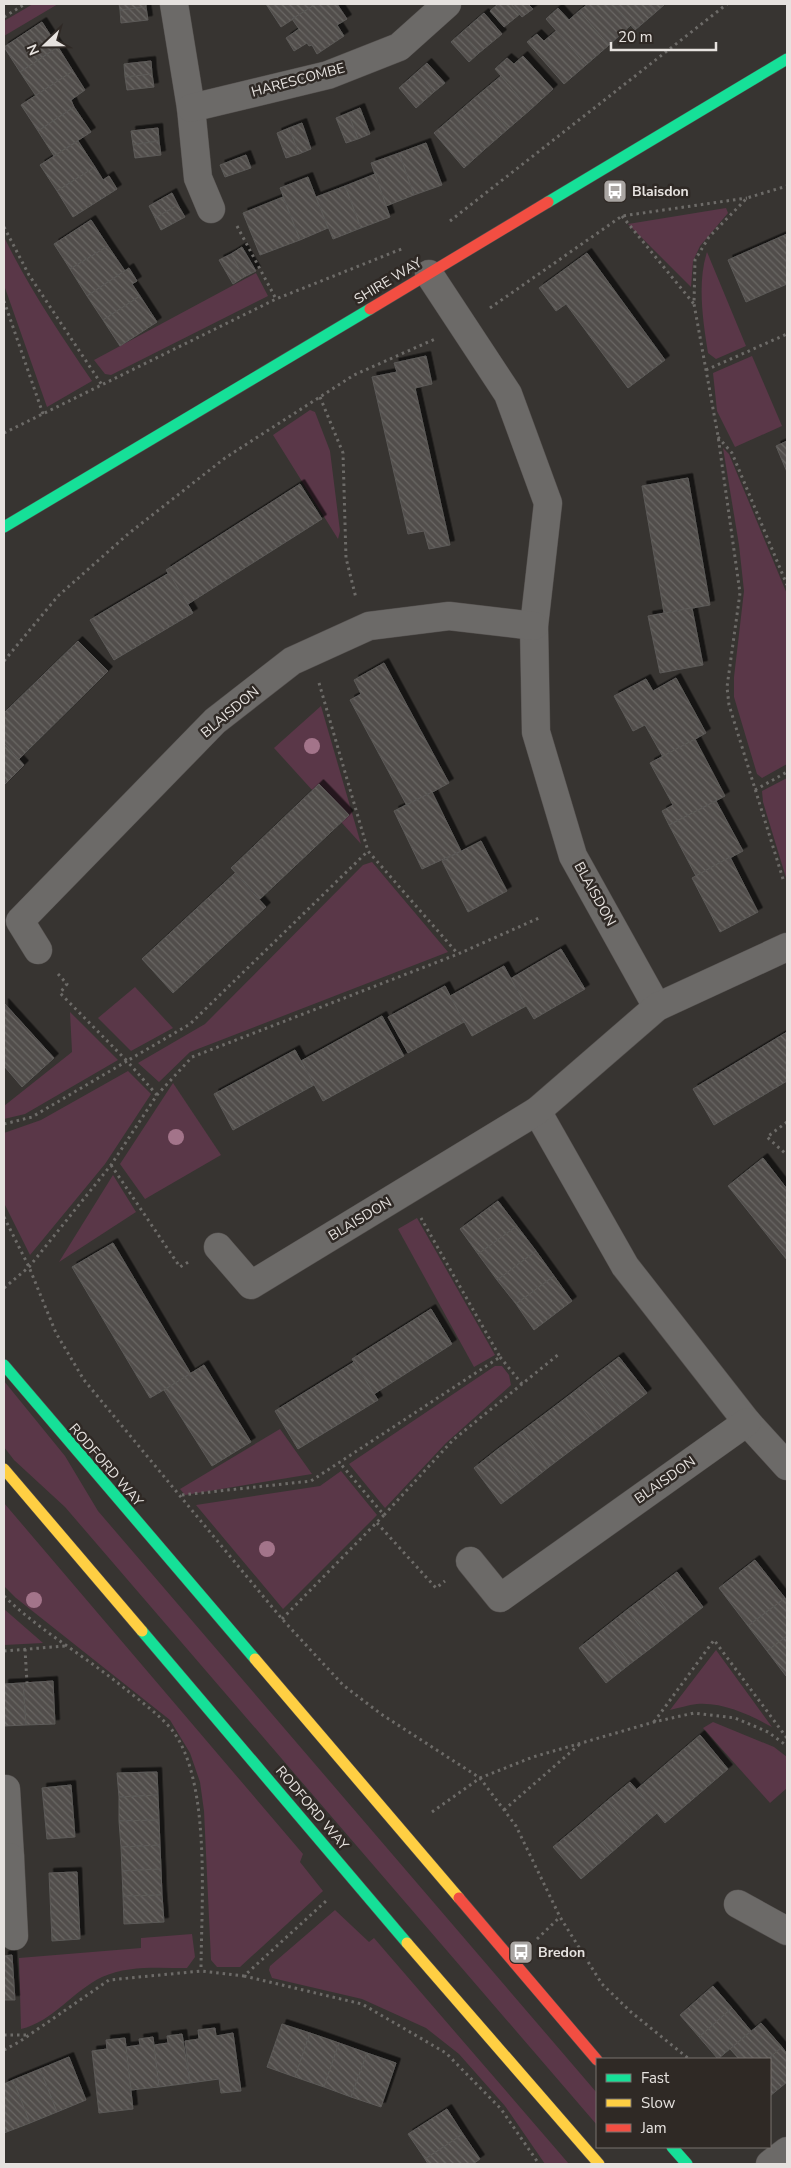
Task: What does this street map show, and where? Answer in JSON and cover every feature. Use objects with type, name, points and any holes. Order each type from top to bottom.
[{"type":"street","points":[[174,4],[191,108],[198,178],[211,209]]},
{"type":"street","name":"HARESCOMBE","points":[[191,108],[328,75],[363,61],[399,46],[447,4]]},
{"type":"street","name":"SHIRE WAY","points":[[4,527],[787,59]]},
{"type":"street","name":"BLAISDON","points":[[429,274],[508,394],[548,503],[534,626],[536,732],[573,856],[657,1007]]},
{"type":"street","name":"BLAISDON","points":[[38,950],[20,921],[214,721],[292,661],[369,626],[449,616],[534,626]]},
{"type":"street","name":"BLAISDON","points":[[218,1247],[251,1285],[537,1111],[657,1007],[787,947]]},
{"type":"street","points":[[537,1111],[625,1266],[747,1422],[787,1466]]},
{"type":"street","name":"RODFORD WAY","points":[[4,1365],[49,1421],[596,2059]]},
{"type":"street","name":"BLAISDON","points":[[470,1561],[500,1598],[747,1422]]},
{"type":"street","name":"RODFORD WAY","points":[[4,1469],[463,2009],[599,2164]]},
{"type":"street","points":[[6,1789],[7,1858],[14,1936]]},
{"type":"street","points":[[738,1904],[787,1931]]},
{"type":"street","points":[[673,2148],[687,2164]]},
{"type":"street","points":[[770,2164],[787,2151]]},
{"type":"path","points":[[4,17],[25,4]]},
{"type":"path","points":[[447,223],[727,4]]},
{"type":"path","points":[[4,661],[58,596],[128,534],[225,458],[354,375],[464,326],[622,216],[747,198],[787,186]]},
{"type":"path","points":[[747,198],[709,237],[695,260],[694,304],[718,436],[740,593],[728,687],[729,705],[783,879]]},
{"type":"path","points":[[211,209],[224,202],[276,300]]},
{"type":"path","points":[[622,216],[694,304]]},
{"type":"path","points":[[4,227],[29,275],[102,384]]},
{"type":"path","points":[[4,433],[276,300],[413,244]]},
{"type":"path","points":[[4,301],[43,414]]},
{"type":"path","points":[[706,370],[787,334]]},
{"type":"path","points":[[320,397],[343,452],[346,558],[361,615],[369,626]]},
{"type":"path","points":[[718,436],[732,453],[787,585]]},
{"type":"path","points":[[310,653],[368,851],[458,954]]},
{"type":"path","points":[[755,790],[787,772]]},
{"type":"path","points":[[4,1124],[32,1117],[190,1024],[368,851]]},
{"type":"path","points":[[4,1288],[29,1267],[111,1165],[157,1095],[192,1057],[458,954],[539,918]]},
{"type":"path","points":[[67,984],[60,993],[127,1061],[157,1095]]},
{"type":"path","points":[[787,1122],[767,1137],[787,1155]]},
{"type":"path","points":[[111,1165],[180,1266],[218,1247]]},
{"type":"path","points":[[406,1191],[500,1357],[522,1384]]},
{"type":"path","points":[[4,1217],[29,1267],[56,1333],[84,1380],[282,1619],[343,1685],[381,1714],[480,1778],[516,1826],[560,1918],[602,1984],[630,2012],[689,2058]]},
{"type":"path","points":[[282,1619],[377,1523],[453,1440],[559,1354]]},
{"type":"path","points":[[181,1495],[311,1481],[500,1357]]},
{"type":"path","points":[[339,1462],[384,1515]]},
{"type":"path","points":[[377,1523],[436,1588],[470,1561]]},
{"type":"path","points":[[4,1596],[123,1687],[172,1730],[189,1760],[201,1818],[201,1971]]},
{"type":"path","points":[[654,1722],[714,1640],[787,1738]]},
{"type":"path","points":[[4,1651],[67,1646]]},
{"type":"path","points":[[24,1649],[27,1682]]},
{"type":"path","points":[[432,1812],[480,1778],[533,1757],[654,1722],[694,1713],[736,1718],[768,1732],[787,1746]]},
{"type":"path","points":[[504,1810],[583,1742]]},
{"type":"path","points":[[244,1976],[326,1902]]},
{"type":"path","points":[[4,2050],[109,1980],[201,1971],[244,1976],[362,2004],[446,2053],[501,2109],[539,2164]]},
{"type":"path","points":[[4,2035],[29,2035]]},
{"type":"shaded area","points":[[33,4],[58,4],[4,36],[4,21]]},
{"type":"shaded area","points":[[726,208],[728,213],[700,246],[693,261],[691,287],[628,224]]},
{"type":"shaded area","points":[[4,237],[34,293],[92,381],[47,407],[4,285]]},
{"type":"shaded area","points":[[707,252],[746,346],[716,359],[708,353],[703,315],[702,276]]},
{"type":"shaded area","points":[[256,273],[268,296],[111,375],[105,374],[94,360]]},
{"type":"shaded area","points":[[752,356],[782,426],[735,447],[717,411],[713,373]]},
{"type":"shaded area","points":[[310,410],[315,412],[330,451],[340,531],[338,539],[273,435]]},
{"type":"shaded area","points":[[723,448],[729,454],[787,594],[787,764],[762,778],[757,774],[734,697],[734,677],[744,591],[739,545]]},
{"type":"shaded area","points":[[321,706],[361,844],[274,748]]},
{"type":"shaded area","points":[[787,778],[787,881],[763,802],[762,791]]},
{"type":"shaded area","points":[[372,862],[448,952],[190,1052],[159,1082],[138,1063],[205,1024],[363,865]]},
{"type":"shaded area","points":[[135,987],[173,1028],[131,1051],[98,1018]]},
{"type":"shaded area","points":[[70,1012],[118,1060],[25,1114],[4,1119],[4,1106],[72,1052]]},
{"type":"shaded area","points":[[128,1071],[151,1094],[105,1164],[30,1255],[4,1203],[4,1133],[41,1120]]},
{"type":"shaded area","points":[[173,1083],[221,1155],[145,1199],[120,1164]]},
{"type":"shaded area","points":[[113,1175],[136,1212],[59,1262]]},
{"type":"shaded area","points":[[417,1218],[495,1355],[474,1367],[398,1229]]},
{"type":"shaded area","points":[[495,1366],[502,1366],[509,1375],[511,1385],[446,1443],[385,1508],[349,1464]]},
{"type":"shaded area","points":[[4,1381],[65,1456],[98,1511],[596,2092],[596,2124],[65,1507],[14,1460],[4,1447]]},
{"type":"shaded area","points":[[280,1429],[312,1474],[185,1495],[180,1489]]},
{"type":"shaded area","points":[[341,1471],[377,1515],[283,1609],[196,1505],[320,1486]]},
{"type":"shaded area","points":[[4,1503],[303,1854],[300,1862],[323,1891],[240,1967],[217,1967],[211,1960],[204,1811],[200,1782],[190,1753],[170,1720],[16,1598],[4,1586]]},
{"type":"shaded area","points":[[4,1609],[43,1643],[4,1645]]},
{"type":"shaded area","points":[[716,1650],[772,1727],[745,1714],[717,1705],[697,1704],[670,1710]]},
{"type":"shaded area","points":[[713,1722],[774,1747],[787,1757],[787,1788],[770,1803],[703,1728]]},
{"type":"shaded area","points":[[335,1910],[369,1942],[374,1938],[569,2164],[545,2164],[505,2106],[459,2054],[426,2028],[362,1999],[272,1978],[269,1970],[270,1966]]},
{"type":"shaded area","points":[[192,1934],[195,1957],[187,1968],[144,1968],[112,1973],[91,1983],[43,2020],[21,2029],[19,1958],[141,1948],[141,1938]]},
{"type":"building","points":[[119,4],[146,4],[146,7],[120,10]]},
{"type":"building","points":[[266,4],[316,4],[281,27]]},
{"type":"building","points":[[316,4],[337,4],[347,19],[337,25],[344,36],[317,54],[312,45],[309,46],[307,43],[294,51],[286,38],[299,29],[292,19]]},
{"type":"building","points":[[498,4],[511,4],[520,14],[504,27],[490,11]]},
{"type":"building","points":[[511,4],[528,4],[533,9],[522,17]]},
{"type":"building","points":[[588,4],[612,4],[631,25],[609,45],[579,11]]},
{"type":"building","points":[[612,4],[650,4],[656,12],[635,30]]},
{"type":"building","points":[[650,4],[665,4],[656,12]]},
{"type":"building","points":[[146,7],[148,20],[121,23],[120,10]]},
{"type":"building","points":[[558,8],[569,20],[579,11],[609,45],[586,65],[546,19]]},
{"type":"building","points":[[484,13],[502,34],[479,53],[461,33]]},
{"type":"building","points":[[42,22],[58,47],[20,72],[4,47]]},
{"type":"building","points":[[556,31],[586,65],[564,84],[527,42],[537,34],[544,41]]},
{"type":"building","points":[[461,33],[479,53],[469,62],[451,42]]},
{"type":"building","points":[[58,47],[73,71],[36,96],[20,72]]},
{"type":"building","points":[[523,56],[553,89],[530,110],[495,69],[507,58],[514,64]]},
{"type":"building","points":[[151,61],[152,74],[125,77],[124,64]]},
{"type":"building","points":[[427,63],[445,83],[434,92],[417,72]]},
{"type":"building","points":[[73,71],[85,90],[71,100],[74,107],[38,131],[21,105]]},
{"type":"building","points":[[417,72],[434,92],[416,108],[399,88]]},
{"type":"building","points":[[152,74],[154,87],[127,90],[125,77]]},
{"type":"building","points":[[501,76],[530,110],[508,129],[478,95]]},
{"type":"building","points":[[478,95],[508,129],[485,149],[455,115]]},
{"type":"building","points":[[74,107],[91,132],[54,156],[38,131]]},
{"type":"building","points":[[360,108],[370,134],[358,139],[348,113]]},
{"type":"building","points":[[348,113],[358,139],[346,143],[336,118]]},
{"type":"building","points":[[455,115],[485,149],[464,168],[434,133]]},
{"type":"building","points":[[302,123],[311,149],[299,154],[289,128]]},
{"type":"building","points":[[158,128],[159,141],[133,145],[131,131]]},
{"type":"building","points":[[289,128],[299,154],[286,158],[277,133]]},
{"type":"building","points":[[78,141],[95,167],[57,191],[40,165]]},
{"type":"building","points":[[159,141],[161,155],[135,158],[133,145]]},
{"type":"building","points":[[426,143],[442,185],[414,195],[399,153]]},
{"type":"building","points":[[399,153],[414,195],[386,206],[371,163]]},
{"type":"building","points":[[246,155],[251,168],[225,177],[220,165]]},
{"type":"building","points":[[95,167],[103,180],[109,176],[117,189],[73,217],[57,191]]},
{"type":"building","points":[[375,174],[390,217],[361,228],[345,186]]},
{"type":"building","points":[[308,177],[328,228],[300,240],[280,188]]},
{"type":"building","points":[[345,186],[361,228],[333,239],[316,197]]},
{"type":"building","points":[[172,193],[178,205],[155,218],[149,206]]},
{"type":"building","points":[[283,197],[300,240],[260,255],[243,213]]},
{"type":"building","points":[[178,205],[185,217],[161,230],[155,218]]},
{"type":"building","points":[[91,220],[108,246],[70,269],[54,244]]},
{"type":"building","points":[[787,234],[787,284],[746,302],[728,260]]},
{"type":"building","points":[[108,246],[125,271],[87,296],[70,269]]},
{"type":"building","points":[[242,247],[256,271],[244,277],[231,254]]},
{"type":"building","points":[[587,253],[665,360],[628,388],[566,304],[556,311],[539,288]]},
{"type":"building","points":[[231,254],[244,277],[233,284],[219,260]]},
{"type":"building","points":[[129,268],[137,281],[132,284],[140,296],[103,320],[87,296]]},
{"type":"building","points":[[140,296],[157,322],[120,346],[103,320]]},
{"type":"building","points":[[426,356],[432,384],[415,388],[450,545],[429,549],[424,531],[408,534],[372,377],[397,372],[394,363]]},
{"type":"building","points":[[787,441],[787,472],[776,446]]},
{"type":"building","points":[[688,478],[710,605],[664,613],[642,486]]},
{"type":"building","points":[[300,484],[322,519],[188,604],[166,570]]},
{"type":"building","points":[[169,573],[193,613],[114,660],[90,620]]},
{"type":"building","points":[[692,608],[703,665],[660,673],[648,616]]},
{"type":"building","points":[[78,641],[108,671],[19,759],[4,743],[4,713]]},
{"type":"building","points":[[384,663],[449,783],[407,806],[350,700],[361,694],[354,680]]},
{"type":"building","points":[[676,678],[706,733],[663,757],[645,725],[633,731],[614,696],[646,679],[653,691]]},
{"type":"building","points":[[695,739],[725,796],[669,825],[662,811],[673,805],[650,763]]},
{"type":"building","points":[[4,743],[24,765],[4,785]]},
{"type":"building","points":[[319,784],[349,815],[260,899],[231,868]]},
{"type":"building","points":[[432,792],[461,851],[422,869],[394,811]]},
{"type":"building","points":[[716,801],[743,851],[696,876],[669,825]]},
{"type":"building","points":[[481,841],[507,891],[468,912],[442,861]]},
{"type":"building","points":[[730,857],[758,912],[720,932],[692,878]]},
{"type":"building","points":[[235,873],[266,907],[173,993],[142,959]]},
{"type":"building","points":[[561,949],[585,989],[534,1019],[510,979]]},
{"type":"building","points":[[504,966],[526,1006],[472,1036],[450,996]]},
{"type":"building","points":[[445,986],[464,1022],[408,1053],[388,1017]]},
{"type":"building","points":[[4,1003],[54,1058],[22,1087],[4,1066]]},
{"type":"building","points":[[382,1016],[404,1056],[323,1101],[301,1061]]},
{"type":"building","points":[[787,1032],[787,1081],[714,1125],[693,1089]]},
{"type":"building","points":[[295,1050],[314,1085],[233,1130],[214,1094]]},
{"type":"building","points":[[763,1158],[787,1189],[787,1260],[728,1186]]},
{"type":"building","points":[[498,1201],[517,1226],[478,1254],[460,1229]]},
{"type":"building","points":[[517,1226],[536,1251],[497,1280],[478,1254]]},
{"type":"building","points":[[113,1243],[191,1374],[150,1398],[72,1267]]},
{"type":"building","points":[[536,1251],[554,1276],[516,1304],[497,1280]]},
{"type":"building","points":[[554,1276],[572,1301],[534,1330],[516,1304]]},
{"type":"building","points":[[431,1309],[452,1344],[374,1394],[352,1359]]},
{"type":"building","points":[[619,1357],[647,1393],[622,1412],[595,1375]]},
{"type":"building","points":[[354,1362],[378,1400],[298,1449],[275,1411]]},
{"type":"building","points":[[204,1365],[251,1442],[212,1466],[164,1390]]},
{"type":"building","points":[[595,1375],[622,1412],[598,1430],[571,1394]]},
{"type":"building","points":[[571,1394],[598,1430],[574,1448],[546,1413]]},
{"type":"building","points":[[546,1413],[574,1448],[549,1467],[522,1431]]},
{"type":"building","points":[[522,1431],[549,1467],[525,1486],[498,1449]]},
{"type":"building","points":[[498,1449],[525,1486],[501,1504],[474,1468]]},
{"type":"building","points":[[755,1560],[785,1598],[748,1626],[719,1588]]},
{"type":"building","points":[[677,1572],[703,1607],[679,1626],[652,1591]]},
{"type":"building","points":[[652,1591],[679,1626],[655,1645],[627,1610]]},
{"type":"building","points":[[785,1598],[787,1602],[787,1636],[767,1651],[748,1626]]},
{"type":"building","points":[[627,1610],[655,1645],[630,1664],[603,1629]]},
{"type":"building","points":[[603,1629],[630,1664],[606,1683],[579,1648]]},
{"type":"building","points":[[787,1636],[787,1675],[786,1676],[767,1651]]},
{"type":"building","points":[[53,1681],[55,1724],[26,1725],[23,1683]]},
{"type":"building","points":[[23,1683],[26,1725],[4,1726],[4,1684]]},
{"type":"building","points":[[700,1735],[728,1769],[665,1823],[637,1789]]},
{"type":"building","points":[[157,1772],[158,1795],[119,1797],[117,1773]]},
{"type":"building","points":[[630,1782],[657,1813],[634,1833],[607,1801]]},
{"type":"building","points":[[71,1785],[75,1837],[47,1839],[42,1788]]},
{"type":"building","points":[[158,1795],[159,1820],[119,1821],[119,1797]]},
{"type":"building","points":[[607,1801],[634,1833],[611,1853],[584,1821]]},
{"type":"building","points":[[159,1820],[160,1845],[121,1847],[119,1821]]},
{"type":"building","points":[[584,1821],[611,1853],[581,1879],[553,1847]]},
{"type":"building","points":[[160,1845],[161,1869],[122,1871],[121,1847]]},
{"type":"building","points":[[161,1869],[162,1895],[123,1896],[122,1871]]},
{"type":"building","points":[[77,1872],[80,1939],[52,1941],[49,1873]]},
{"type":"building","points":[[162,1895],[164,1922],[124,1924],[123,1896]]},
{"type":"building","points":[[12,1955],[15,2000],[4,2000],[4,1956]]},
{"type":"building","points":[[713,1986],[732,2008],[699,2037],[680,2015]]},
{"type":"building","points":[[732,2008],[751,2031],[719,2058],[699,2037]]},
{"type":"building","points":[[761,2023],[782,2047],[769,2058],[738,2058],[730,2049]]},
{"type":"building","points":[[282,2024],[310,2033],[295,2077],[267,2067]]},
{"type":"building","points":[[215,2028],[216,2036],[233,2033],[241,2091],[221,2093],[219,2079],[190,2083],[185,2041],[199,2039],[198,2030]]},
{"type":"building","points":[[310,2033],[339,2043],[324,2087],[295,2077]]},
{"type":"building","points":[[182,2034],[190,2083],[159,2087],[154,2045],[168,2043],[167,2036]]},
{"type":"building","points":[[153,2037],[159,2087],[131,2090],[126,2047],[140,2045],[139,2039]]},
{"type":"building","points":[[125,2038],[133,2109],[99,2113],[92,2051],[107,2049],[106,2040]]},
{"type":"building","points":[[339,2043],[367,2053],[351,2097],[324,2087]]},
{"type":"building","points":[[782,2047],[787,2054],[787,2082],[771,2095],[771,2058],[769,2058]]},
{"type":"building","points":[[367,2053],[396,2063],[381,2107],[351,2097]]},
{"type":"building","points":[[69,2057],[86,2100],[57,2112],[40,2069]]},
{"type":"building","points":[[40,2069],[57,2112],[30,2123],[13,2080]]},
{"type":"building","points":[[13,2080],[30,2123],[4,2133],[4,2084]]},
{"type":"building","points":[[447,2109],[463,2134],[425,2159],[408,2134]]},
{"type":"building","points":[[463,2134],[480,2159],[473,2164],[428,2164],[425,2159]]},
{"type":"traffic: fast","points":[[548,202],[787,59]]},
{"type":"traffic: fast","points":[[4,527],[370,309]]},
{"type":"traffic: fast","points":[[4,1365],[255,1659]]},
{"type":"traffic: fast","points":[[142,1631],[407,1943]]},
{"type":"traffic: fast","points":[[673,2148],[687,2164]]},
{"type":"traffic: slow","points":[[4,1469],[142,1631]]},
{"type":"traffic: slow","points":[[255,1659],[459,1898]]},
{"type":"traffic: slow","points":[[407,1943],[599,2164]]},
{"type":"traffic: jam","points":[[370,309],[548,202]]},
{"type":"traffic: jam","points":[[459,1898],[596,2059]]},
{"type":"place","name":"Blaisdon","points":[[615,191]]},
{"type":"place","name":"Bredon","points":[[521,1952]]}]
